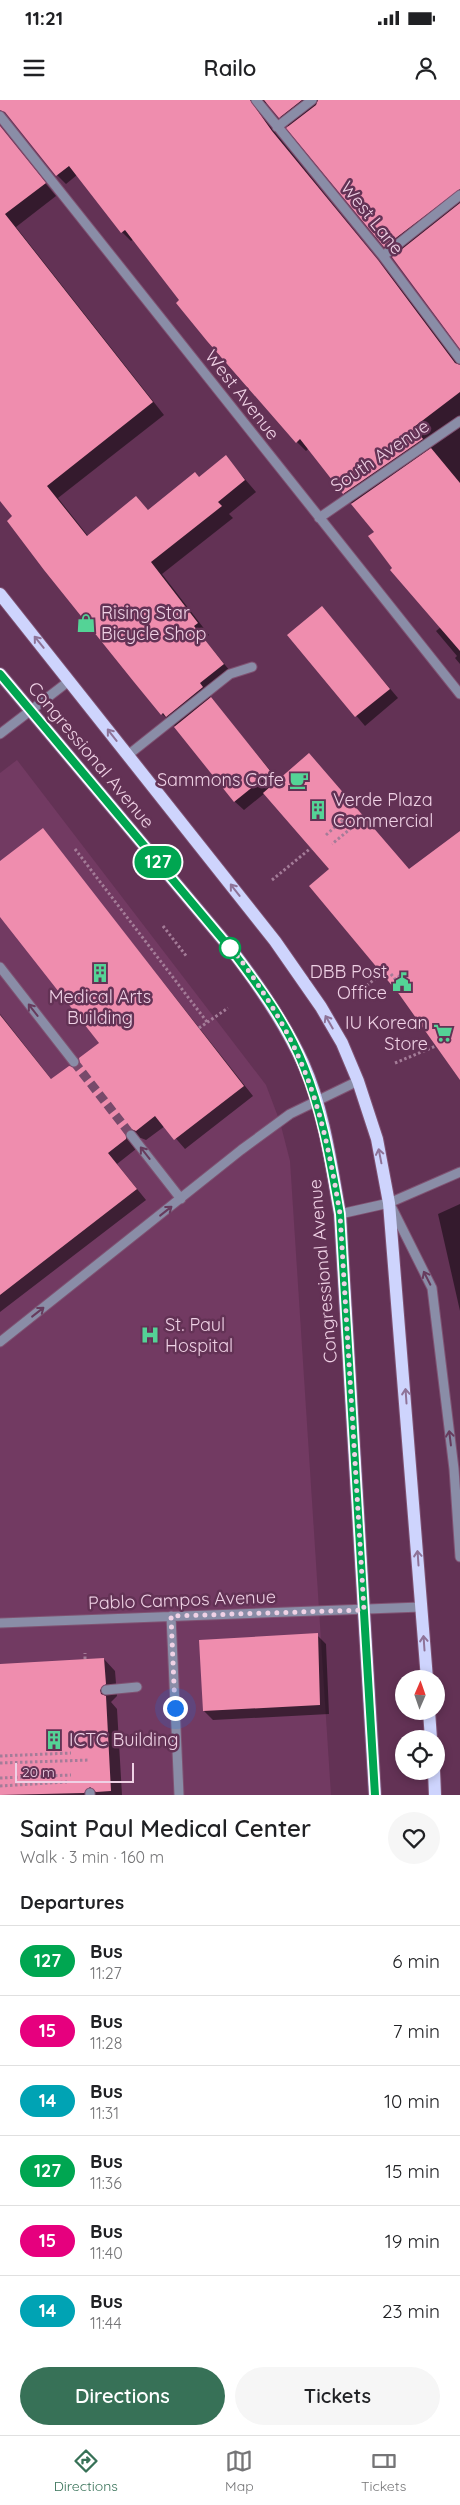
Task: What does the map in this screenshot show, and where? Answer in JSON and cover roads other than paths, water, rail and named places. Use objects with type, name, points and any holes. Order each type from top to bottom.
[{"type":"main road","name":"Congressional Avenue","points":[[0,594],[275,941],[321,1007],[342,1043],[358,1081],[377,1140],[390,1204],[426,1670]]},
{"type":"main road","name":"Congressional Avenue","points":[[0,674],[255,980],[285,1027],[304,1065],[317,1102],[340,1214],[375,1795]]},
{"type":"main road","points":[[434,1780],[435,1795]]},
{"type":"street","name":"West Lane","points":[[256,100],[383,256],[460,359]]},
{"type":"street","points":[[277,127],[312,100]]},
{"type":"street","name":"West Avenue","points":[[0,116],[460,694]]},
{"type":"street","points":[[383,256],[460,194]]},
{"type":"street","name":"South Avenue","points":[[319,518],[460,421]]},
{"type":"street","points":[[128,755],[230,674],[252,667]]},
{"type":"street","points":[[0,734],[69,681]]},
{"type":"street","points":[[0,968],[74,1062]]},
{"type":"street","points":[[0,1342],[290,1114],[358,1081]]},
{"type":"street","points":[[131,1135],[181,1199]]},
{"type":"street","points":[[340,1214],[390,1204],[460,1172]]},
{"type":"street","name":"Congressional Avenue","points":[[390,1204],[432,1288],[454,1469],[460,1557]]},
{"type":"street","name":"Pablo Campos Avenue","points":[[0,1622],[421,1607]]},
{"type":"street","points":[[171,1616],[179,1795]]},
{"type":"street","points":[[106,1690],[138,1687]]},
{"type":"tunnel","points":[[74,1062],[131,1135]]},
{"type":"place","name":"Rising Star Bicycle Shop","points":[[86,623]]},
{"type":"place","name":"Sammons Cafe","points":[[299,780]]},
{"type":"place","name":"Verde Plaza Commercial","points":[[318,810]]},
{"type":"place","name":"Medical Arts Building","points":[[100,973]]},
{"type":"place","name":"DBB Post Office","points":[[402,982]]},
{"type":"place","name":"IU Korean Store","points":[[443,1033]]},
{"type":"place","name":"St. Paul Hospital","points":[[150,1335]]},
{"type":"place","name":"ICTC Building","points":[[54,1740]]}]
